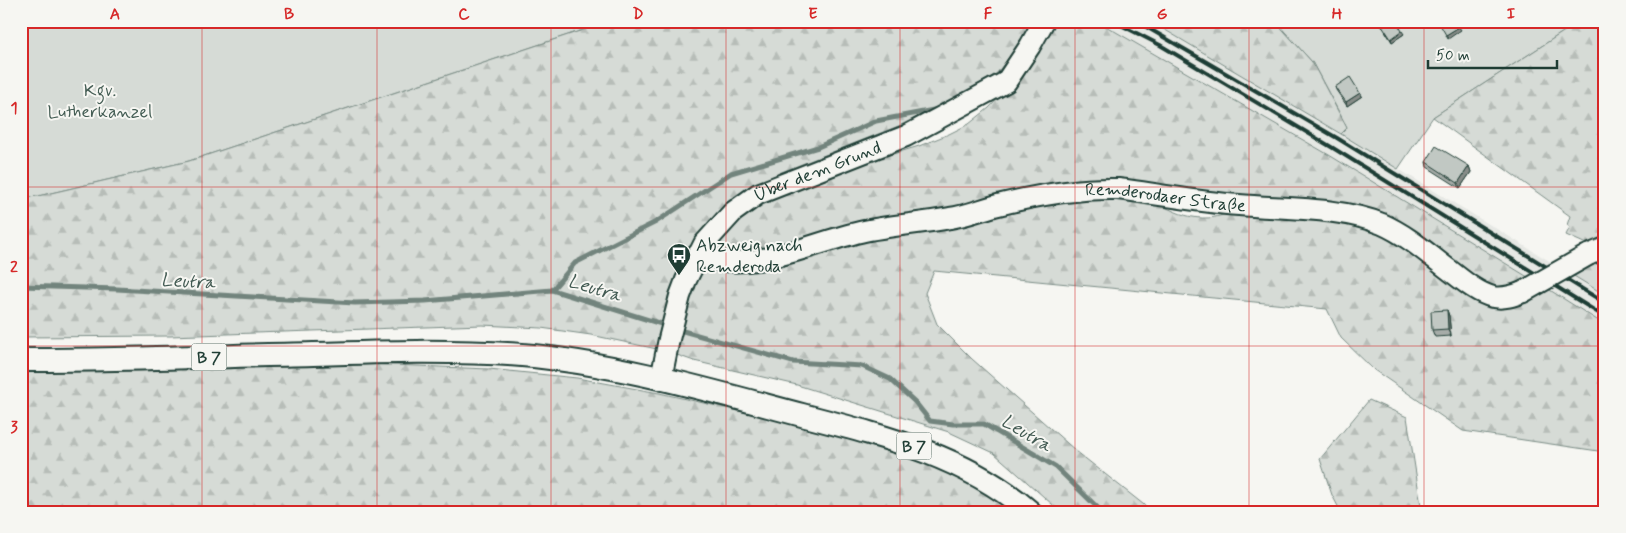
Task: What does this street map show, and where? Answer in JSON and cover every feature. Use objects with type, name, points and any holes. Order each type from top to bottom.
[{"type":"main road","name":"B 7","points":[[21,360],[397,352],[522,355],[574,361],[661,379],[862,430],[916,447],[955,462],[991,482],[1030,512]]},
{"type":"street","name":"Über dem Grund","points":[[661,379],[680,296],[697,255],[719,226],[758,194],[906,136],[1006,82],[1044,21]]},
{"type":"street","name":"Remderodaer Straße","points":[[697,255],[721,261],[786,255],[834,238],[882,227],[951,218],[1007,203],[1056,193],[1099,189],[1118,189],[1229,204],[1324,212],[1364,218],[1382,224],[1399,233],[1457,276],[1486,294],[1504,298],[1523,292],[1596,251]]},
{"type":"shaded area","points":[[1097,21],[1150,21],[1341,134],[1605,295],[1605,325],[1329,155]]},
{"type":"green space","name":"Kgv. Lutherkanzel","points":[[21,21],[610,21],[189,161],[38,196],[21,198]]},
{"type":"green space","points":[[610,21],[1031,21],[1028,32],[997,73],[967,92],[901,125],[779,173],[729,201],[689,251],[669,293],[657,349],[591,335],[541,328],[482,325],[170,336],[21,337],[21,198],[38,196],[189,161]]},
{"type":"green space","points":[[1048,21],[1097,21],[1329,155],[1531,279],[1494,292],[1400,229],[1134,188],[771,255],[713,250],[714,245],[754,205],[818,177],[919,146],[969,124],[989,108],[1003,93]]},
{"type":"green space","points":[[1150,21],[1275,21],[1312,62],[1347,128],[1341,134]]},
{"type":"green space","points":[[1275,21],[1580,21],[1433,117],[1398,169],[1341,134],[1347,127],[1312,62]]},
{"type":"green space","points":[[1580,21],[1605,21],[1605,242],[1593,247],[1566,235],[1570,227],[1567,225],[1570,216],[1433,117]]},
{"type":"green space","points":[[1148,197],[1169,209],[1191,217],[1214,217],[1237,208],[1380,228],[1472,293],[1545,287],[1605,325],[1605,452],[1463,431],[1374,370],[1341,338],[1327,309],[934,271],[925,293],[937,324],[972,359],[1076,451],[1153,512],[1061,512],[994,453],[949,432],[797,385],[694,361],[677,355],[679,327],[695,279],[704,270],[712,266],[1027,202]]},
{"type":"green space","points":[[1605,253],[1605,295],[1569,273]]},
{"type":"green space","points":[[368,364],[489,369],[577,378],[659,393],[806,426],[920,460],[969,482],[1017,512],[21,512],[21,370]]},
{"type":"green space","points":[[1369,400],[1407,417],[1422,512],[1341,512],[1332,495],[1320,459]]},
{"type":"building","points":[[1396,21],[1402,31],[1391,39],[1380,22]]},
{"type":"building","points":[[1438,21],[1456,21],[1459,27],[1446,35]]},
{"type":"building","points":[[1350,77],[1360,93],[1346,102],[1335,87]]},
{"type":"building","points":[[1436,146],[1469,166],[1458,183],[1426,162]]},
{"type":"building","points":[[1447,310],[1448,329],[1432,330],[1431,311]]},
{"type":"waterway","points":[[552,290],[575,263],[656,222],[731,173],[818,147],[876,121],[939,109]]},
{"type":"waterway","name":"Leutra","points":[[21,286],[117,289],[355,303],[425,301],[552,290],[668,326]]},
{"type":"waterway","name":"Leutra","points":[[676,329],[793,362],[862,366],[890,379],[915,402],[930,421],[953,424],[984,424],[1056,467],[1102,512]]},
{"type":"railway","points":[[1113,21],[1160,45],[1333,148],[1605,317]]},
{"type":"railway","points":[[1136,21],[1337,138],[1605,303]]},
{"type":"place","name":"Abzweig nach Remderoda","points":[[679,276]]}]
